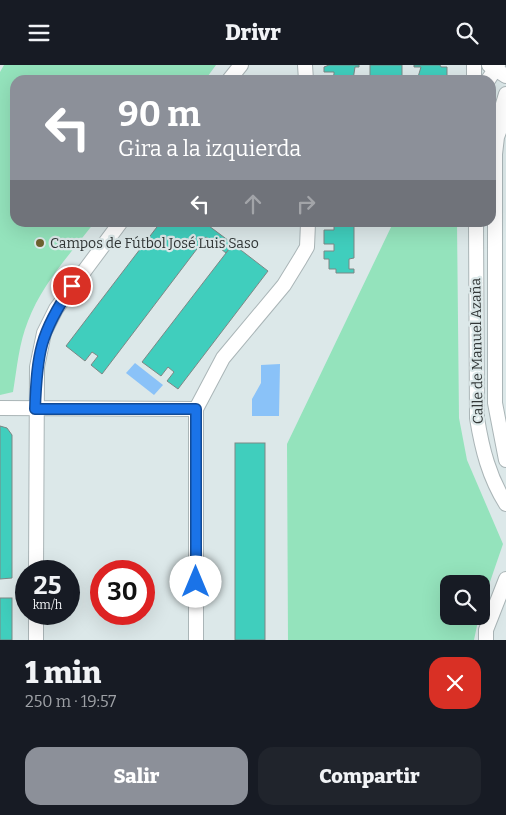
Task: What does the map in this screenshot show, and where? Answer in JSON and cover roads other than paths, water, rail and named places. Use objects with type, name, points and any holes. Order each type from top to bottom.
[{"type":"street","points":[[233,75],[241,65]]},
{"type":"street","name":"Calle de Manuel Azaña","points":[[506,94],[498,116],[497,137],[495,403],[506,460]]},
{"type":"street","name":"Calle de Manuel Azaña","points":[[497,137],[506,113]]},
{"type":"street","points":[[36,560],[35,409],[37,367],[44,333],[56,309],[117,227]]},
{"type":"street","points":[[196,640],[196,409],[224,359],[284,285],[300,259],[307,247],[308,227]]},
{"type":"street","name":"Calle de Manuel Azaña","points":[[476,227],[477,418],[482,449],[490,475],[506,504]]},
{"type":"street","points":[[0,408],[196,409]]},
{"type":"street","points":[[486,640],[486,630],[506,579]]},
{"type":"street","points":[[36,625],[36,640]]},
{"type":"water","points":[[135,363],[163,385],[154,395],[126,373]]},
{"type":"water","points":[[280,364],[279,416],[252,416],[252,399],[261,383],[261,365]]},
{"type":"place","name":"Campos de Fútbol José Luis Saso","points":[[40,243]]}]
